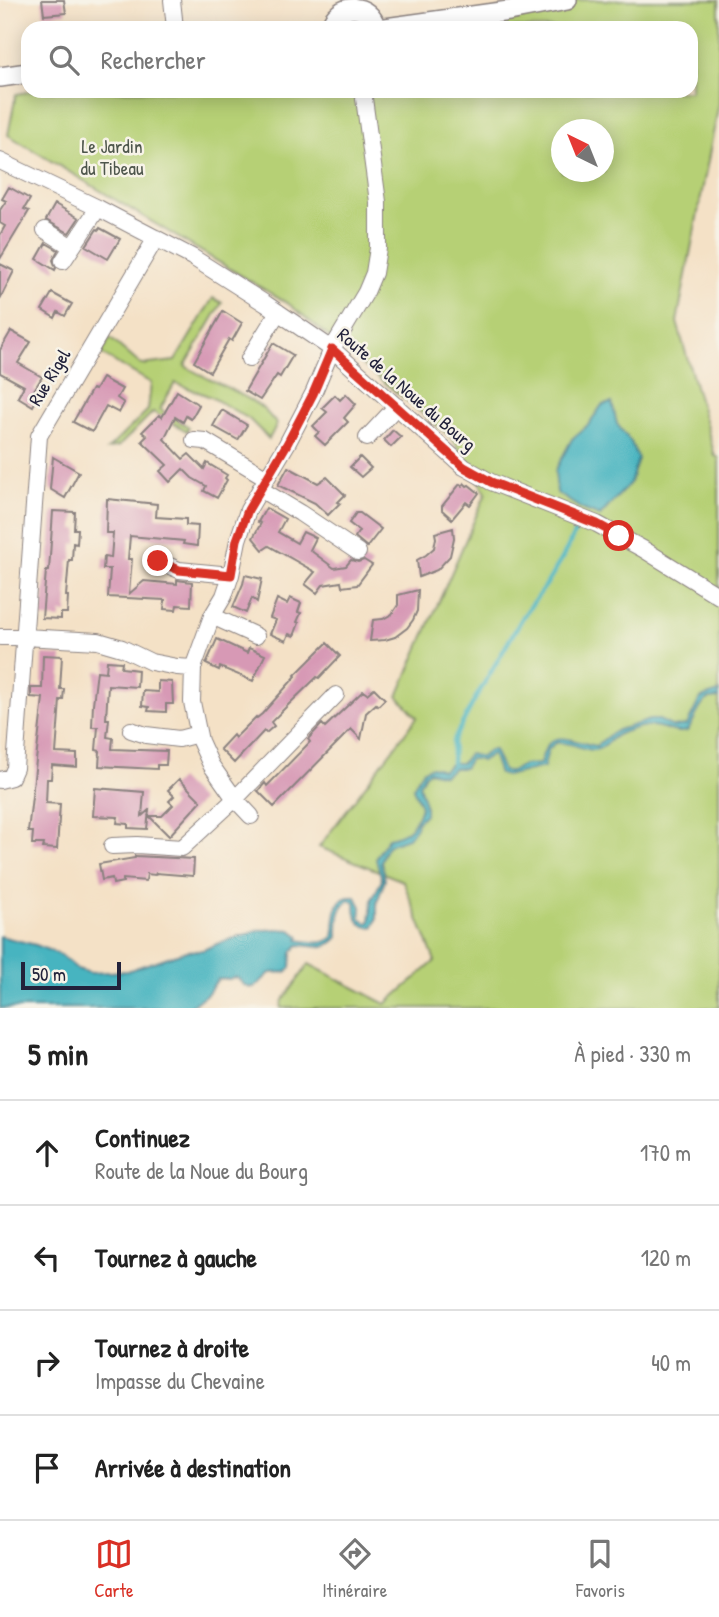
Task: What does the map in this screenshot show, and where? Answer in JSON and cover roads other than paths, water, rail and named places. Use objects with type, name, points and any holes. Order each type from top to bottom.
[{"type":"street","points":[[172,0],[174,21]]},
{"type":"street","points":[[436,21],[567,0]]},
{"type":"street","points":[[333,21],[349,4],[364,11],[372,21]]},
{"type":"street","points":[[0,77],[21,74]]},
{"type":"street","points":[[251,816],[211,765],[198,734],[192,702],[192,668],[231,575],[237,540],[248,510],[313,394],[332,349],[366,292],[374,273],[378,248],[377,202],[364,98]]},
{"type":"street","name":"Route de la Noue du Bourg","points":[[0,161],[192,257],[278,312],[332,349],[464,467],[491,482],[597,524],[719,596]]},
{"type":"street","points":[[45,230],[67,254],[98,208]]},
{"type":"street","name":"Rue Rigel","points":[[0,780],[11,777],[15,768],[39,436],[156,238]]},
{"type":"street","points":[[249,359],[278,312]]},
{"type":"street","points":[[367,438],[397,407]]},
{"type":"street","points":[[194,440],[205,441],[300,513],[358,552]]},
{"type":"street","points":[[158,561],[179,570],[231,575]]},
{"type":"street","points":[[212,616],[256,636]]},
{"type":"street","points":[[0,637],[108,643],[151,662],[192,668]]},
{"type":"street","points":[[112,845],[182,848],[235,799],[336,695]]},
{"type":"street","points":[[131,730],[146,735],[179,739],[198,734]]},
{"type":"water","points":[[612,403],[617,424],[631,442],[638,459],[630,483],[600,516],[582,509],[557,493],[555,471],[572,439],[589,424],[602,405]]},
{"type":"water","points":[[719,692],[719,698],[704,702],[687,731],[677,732],[654,726],[641,727],[617,735],[594,750],[555,743],[548,750],[544,767],[506,776],[499,774],[492,754],[481,761],[470,759],[464,768],[454,768],[444,775],[429,771],[419,785],[425,814],[408,838],[387,847],[381,861],[385,880],[377,902],[377,920],[373,927],[360,923],[356,916],[355,902],[349,900],[340,912],[338,937],[333,942],[319,947],[298,945],[292,952],[291,968],[286,972],[270,973],[256,986],[250,988],[237,977],[218,979],[207,994],[188,1008],[0,1008],[0,936],[36,945],[61,955],[77,969],[91,973],[127,971],[186,951],[203,950],[256,931],[291,930],[300,937],[298,940],[325,942],[333,937],[336,910],[342,900],[348,897],[356,897],[361,907],[360,918],[370,922],[372,899],[382,880],[377,856],[388,838],[405,832],[416,819],[421,806],[413,788],[425,769],[432,767],[443,770],[452,763],[462,763],[469,754],[481,757],[490,750],[494,750],[503,771],[540,764],[548,744],[560,738],[596,746],[618,730],[650,720],[659,720],[673,727],[687,725],[700,699]]},
{"type":"waterway","points":[[452,763],[453,741],[474,701],[524,615],[563,557],[575,532]]},
{"type":"park label","name":"Le Jardin du Tibeau","points":[[112,157]]}]
